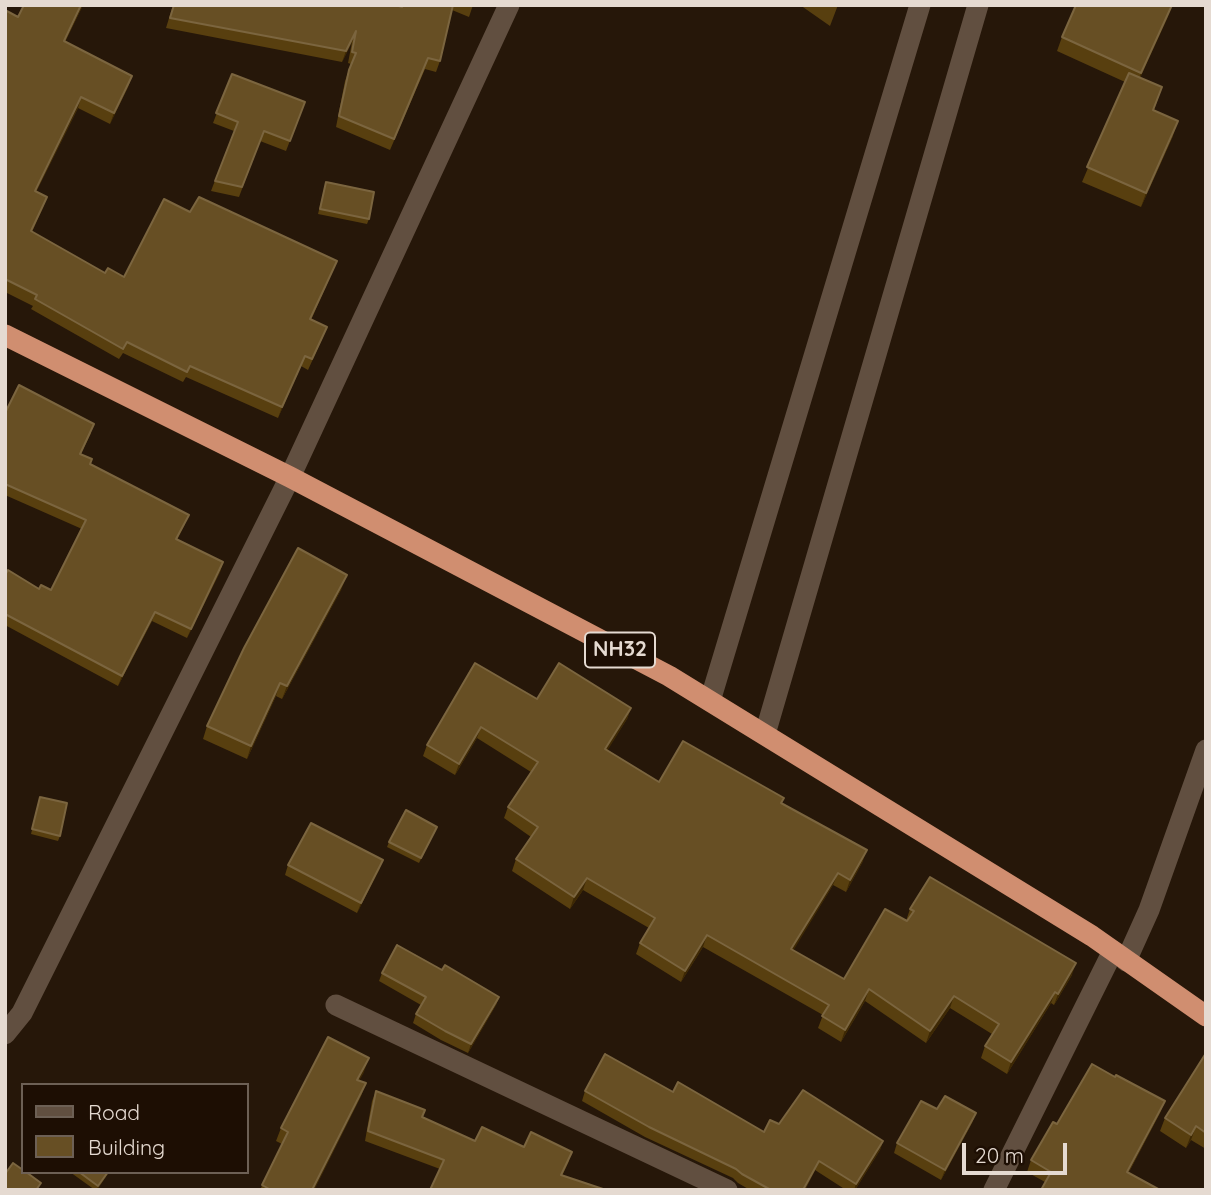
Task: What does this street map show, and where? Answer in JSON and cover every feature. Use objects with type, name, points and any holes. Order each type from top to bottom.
[{"type":"highway","name":"NH32","points":[[5,335],[290,477],[669,676],[1069,921],[1206,1016]]},
{"type":"street","points":[[5,1034],[13,1007],[290,477],[509,5]]},
{"type":"street","points":[[710,701],[920,5]]},
{"type":"street","points":[[765,734],[978,5]]},
{"type":"street","points":[[994,1190],[1120,956],[1149,910],[1206,750]]},
{"type":"street","points":[[336,1005],[727,1190]]},
{"type":"building","points":[[24,5],[81,5],[64,41],[132,76],[114,113],[81,97],[35,191],[47,197],[31,231],[105,273],[108,268],[124,277],[164,199],[190,212],[199,197],[337,261],[310,319],[327,327],[312,359],[305,356],[282,407],[190,366],[187,372],[127,342],[123,349],[35,299],[37,295],[5,279],[5,10],[18,17]]},
{"type":"building","points":[[174,5],[453,5],[440,61],[428,58],[394,139],[339,116],[349,70],[356,53],[352,52],[356,31],[346,51],[170,18]]},
{"type":"building","points":[[1076,5],[1172,5],[1141,73],[1062,37]]},
{"type":"building","points":[[1129,73],[1162,87],[1153,110],[1178,121],[1146,193],[1087,167]]},
{"type":"building","points":[[232,74],[305,102],[290,141],[264,131],[242,187],[215,181],[238,122],[216,113]]},
{"type":"building","points":[[326,182],[374,192],[369,219],[320,209]]},
{"type":"building","points":[[19,385],[94,424],[80,454],[92,459],[90,464],[189,515],[176,539],[223,562],[191,629],[155,612],[122,676],[5,614],[5,575],[8,570],[39,589],[41,585],[51,590],[86,520],[5,484],[5,413]]},
{"type":"building","points":[[298,548],[347,575],[287,686],[280,683],[251,746],[207,726],[244,648]]},
{"type":"building","points":[[475,663],[537,699],[559,663],[631,708],[605,749],[659,782],[683,741],[784,798],[781,803],[867,850],[850,880],[838,873],[791,949],[844,979],[885,909],[907,921],[914,911],[910,909],[930,877],[1076,963],[1011,1062],[985,1046],[999,1024],[954,996],[930,1031],[869,989],[845,1030],[822,1016],[829,1005],[707,935],[685,971],[640,943],[655,918],[587,878],[574,897],[516,859],[538,827],[508,807],[538,762],[481,727],[459,764],[427,745]]},
{"type":"building","points":[[40,797],[67,803],[60,836],[32,829]]},
{"type":"building","points":[[406,810],[437,827],[421,858],[389,842]]},
{"type":"building","points":[[311,823],[383,860],[361,903],[288,865]]},
{"type":"building","points":[[397,945],[442,970],[445,965],[499,997],[471,1044],[416,1014],[426,997],[382,973]]},
{"type":"building","points":[[328,1037],[369,1058],[357,1080],[366,1083],[312,1190],[271,1190],[262,1185],[288,1132],[281,1128]]},
{"type":"building","points":[[1206,1053],[1206,1133],[1196,1126],[1191,1135],[1165,1118]]},
{"type":"building","points":[[605,1054],[673,1092],[678,1082],[764,1132],[770,1120],[779,1124],[803,1090],[883,1141],[856,1184],[819,1161],[803,1190],[771,1190],[585,1091]]},
{"type":"building","points":[[1092,1064],[1165,1101],[1127,1172],[1160,1190],[1041,1190],[1051,1172],[1031,1160],[1053,1122],[1057,1124]]},
{"type":"building","points":[[376,1091],[425,1110],[422,1117],[475,1141],[482,1127],[524,1147],[531,1132],[572,1152],[561,1175],[606,1190],[430,1190],[444,1160],[368,1131]]},
{"type":"building","points":[[945,1096],[976,1113],[945,1170],[897,1143],[921,1101],[937,1109]]},
{"type":"building","points":[[13,1163],[21,1169],[21,1174],[29,1174],[41,1183],[36,1190],[5,1190],[5,1174]]},
{"type":"building","points":[[82,1174],[107,1174],[98,1186]]}]
